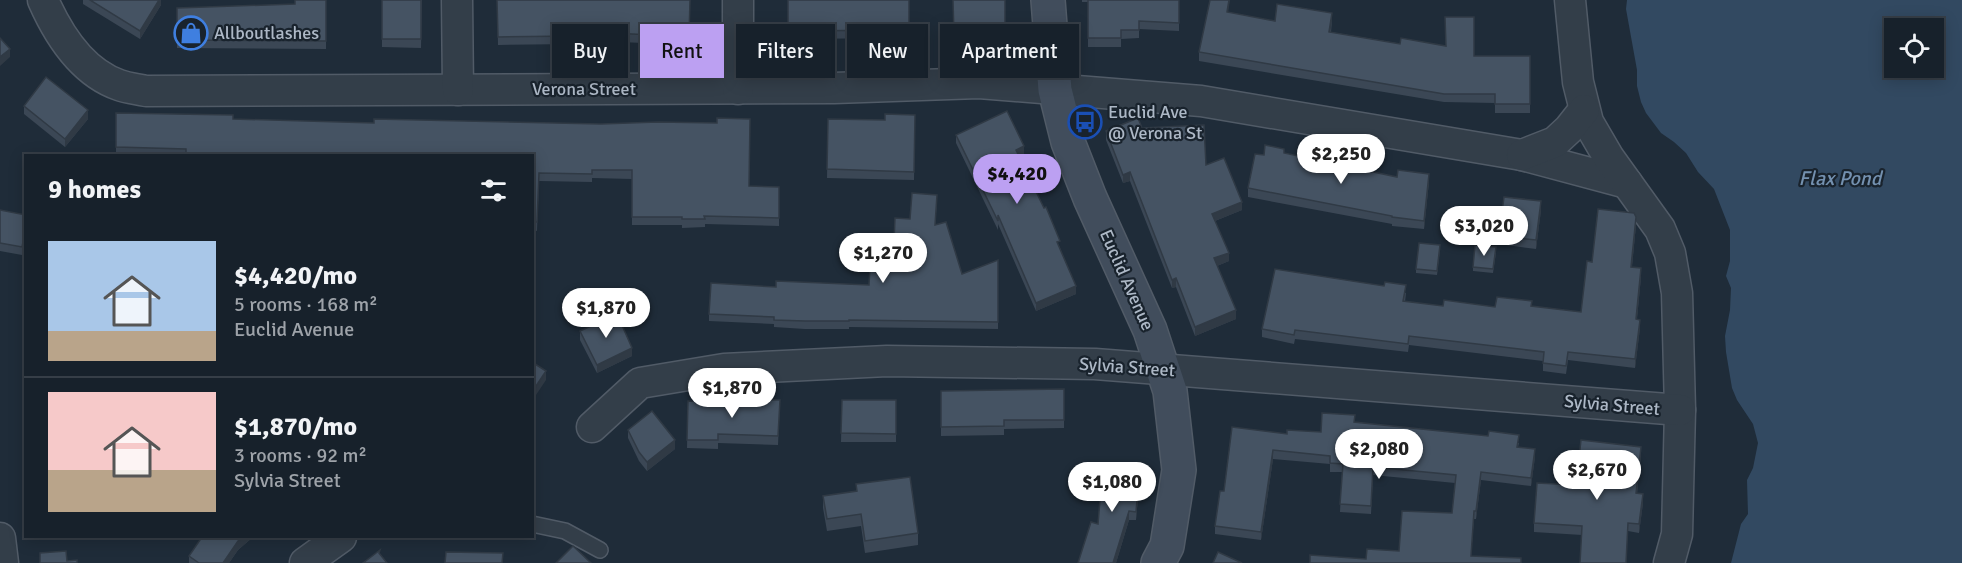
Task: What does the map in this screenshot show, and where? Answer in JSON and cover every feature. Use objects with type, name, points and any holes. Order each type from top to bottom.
[{"type":"street","name":"Verona Street","points":[[43,0],[53,24],[80,59],[97,74],[118,85],[146,92],[834,88],[979,82],[1201,101],[1522,155],[1627,183]]},
{"type":"street","points":[[457,0],[458,90]]},
{"type":"street","points":[[738,0],[738,89]]},
{"type":"street","name":"Euclid Avenue","points":[[1048,0],[1055,90],[1068,142],[1150,330],[1170,392],[1179,470],[1167,546],[1158,563]]},
{"type":"street","points":[[1570,0],[1575,62],[1584,110],[1597,138],[1660,229],[1670,253],[1677,293],[1680,410],[1677,534],[1669,563]]},
{"type":"street","points":[[1522,155],[1555,142],[1584,110]]},
{"type":"street","name":"Sylvia Street","points":[[592,427],[640,383],[724,369],[887,360],[1095,364],[1680,410]]},
{"type":"street","points":[[0,538],[3,563]]},
{"type":"street","points":[[305,563],[340,538]]},
{"type":"lane","points":[[534,524],[565,531],[600,550]]},
{"type":"water","name":"Flax Pond","points":[[1627,0],[1962,0],[1962,563],[1731,563],[1741,524],[1748,514],[1747,480],[1753,468],[1758,443],[1753,424],[1732,388],[1726,352],[1725,336],[1731,288],[1726,276],[1730,261],[1730,230],[1714,189],[1698,172],[1686,153],[1661,133],[1646,113],[1637,86],[1637,70],[1626,9]]},
{"type":"building","points":[[90,0],[159,0],[140,31]]},
{"type":"building","points":[[295,0],[326,0],[326,41],[177,40],[177,8],[295,4]]},
{"type":"building","points":[[382,0],[421,0],[421,39],[382,39]]},
{"type":"building","points":[[497,0],[690,0],[689,24],[640,24],[640,34],[628,34],[628,24],[552,24],[552,36],[498,37]]},
{"type":"building","points":[[788,0],[909,0],[909,24],[847,24],[847,31],[835,31],[835,24],[788,24]]},
{"type":"building","points":[[953,0],[1005,0],[1005,24],[954,24]]},
{"type":"building","points":[[1088,0],[1179,0],[1179,23],[1139,21],[1139,30],[1121,30],[1121,38],[1088,38]]},
{"type":"building","points":[[1210,0],[1229,0],[1227,12],[1275,21],[1277,4],[1332,13],[1329,32],[1400,44],[1401,38],[1446,46],[1445,17],[1474,17],[1474,56],[1530,56],[1530,104],[1495,104],[1495,94],[1444,94],[1199,52]]},
{"type":"building","points":[[0,38],[10,49],[0,57]]},
{"type":"building","points":[[46,77],[88,110],[65,139],[24,106]]},
{"type":"building","points":[[1007,111],[1024,146],[1016,150],[1044,208],[1046,207],[1060,241],[1057,242],[1076,286],[1036,303],[998,215],[998,221],[956,135]]},
{"type":"building","points":[[116,113],[233,115],[233,119],[374,123],[374,119],[601,124],[717,123],[717,118],[750,119],[749,186],[779,187],[779,218],[632,217],[632,170],[592,170],[592,174],[539,173],[537,222],[534,222],[534,154],[186,154],[186,149],[116,147]]},
{"type":"building","points":[[885,114],[915,115],[914,172],[827,169],[828,119],[885,120]]},
{"type":"building","points":[[1138,118],[1142,128],[1204,125],[1206,165],[1224,158],[1242,202],[1212,214],[1229,253],[1214,258],[1236,310],[1195,327],[1176,278],[1172,280],[1130,172],[1123,175],[1106,131]]},
{"type":"building","points":[[1265,145],[1284,149],[1284,153],[1397,177],[1398,170],[1429,174],[1424,221],[1392,217],[1248,188],[1255,154],[1264,155]]},
{"type":"building","points":[[912,193],[937,195],[935,225],[946,222],[962,274],[998,260],[998,322],[805,321],[709,314],[711,283],[776,287],[776,281],[869,285],[870,267],[893,268],[895,218],[910,219]]},
{"type":"building","points":[[1504,197],[1541,201],[1536,240],[1499,236]]},
{"type":"building","points":[[1598,209],[1634,213],[1636,217],[1631,267],[1641,268],[1636,319],[1640,320],[1635,359],[1568,352],[1566,366],[1543,363],[1544,352],[1409,336],[1408,344],[1295,330],[1294,335],[1262,329],[1275,269],[1384,286],[1385,282],[1406,285],[1403,301],[1443,306],[1444,300],[1495,307],[1497,297],[1532,301],[1531,306],[1581,312],[1587,261],[1592,262]]},
{"type":"building","points":[[0,210],[24,215],[22,247],[0,243]]},
{"type":"building","points":[[1419,243],[1440,245],[1437,271],[1416,269]]},
{"type":"building","points":[[1475,245],[1496,247],[1493,269],[1473,267]]},
{"type":"building","points":[[617,314],[632,348],[597,365],[580,331]]},
{"type":"building","points":[[534,363],[546,371],[534,389]]},
{"type":"building","points":[[1064,389],[1064,420],[1004,420],[1004,426],[941,427],[941,391]]},
{"type":"building","points":[[747,399],[780,400],[778,436],[718,434],[718,440],[687,440],[688,401],[747,402]]},
{"type":"building","points":[[842,400],[896,400],[896,434],[841,433]]},
{"type":"building","points":[[652,411],[675,440],[647,462],[628,430]]},
{"type":"building","points":[[1322,413],[1355,415],[1354,422],[1488,436],[1489,431],[1519,435],[1517,447],[1535,449],[1531,478],[1481,472],[1476,511],[1474,511],[1471,556],[1521,558],[1521,563],[1310,563],[1310,555],[1366,559],[1367,549],[1399,551],[1402,511],[1452,513],[1456,475],[1373,467],[1371,506],[1340,504],[1343,464],[1330,463],[1330,456],[1273,450],[1261,532],[1215,526],[1220,491],[1224,491],[1232,427],[1287,434],[1287,430],[1321,432]]},
{"type":"building","points":[[1581,440],[1641,447],[1636,493],[1643,494],[1639,524],[1628,523],[1626,563],[1580,563],[1582,526],[1534,523],[1537,483],[1576,485]]},
{"type":"building","points":[[1103,463],[1140,466],[1136,512],[1129,511],[1113,563],[1078,563],[1091,522],[1098,524]]},
{"type":"building","points":[[910,477],[918,533],[865,541],[861,514],[827,519],[823,496],[857,491],[856,484]]},
{"type":"building","points":[[201,538],[242,538],[223,563],[199,563],[189,556]]},
{"type":"building","points":[[573,546],[591,563],[556,563]]},
{"type":"building","points":[[380,550],[379,553],[387,563],[363,563]]},
{"type":"building","points":[[66,551],[67,561],[77,560],[77,563],[40,563],[40,553]]},
{"type":"building","points":[[446,552],[503,553],[502,563],[445,563]]},
{"type":"building","points":[[1218,552],[1242,563],[1213,563]]},
{"type":"place","name":"Allboutlashes","points":[[191,33]]},
{"type":"place","name":"Euclid Ave @ Verona St","points":[[1085,122]]}]
